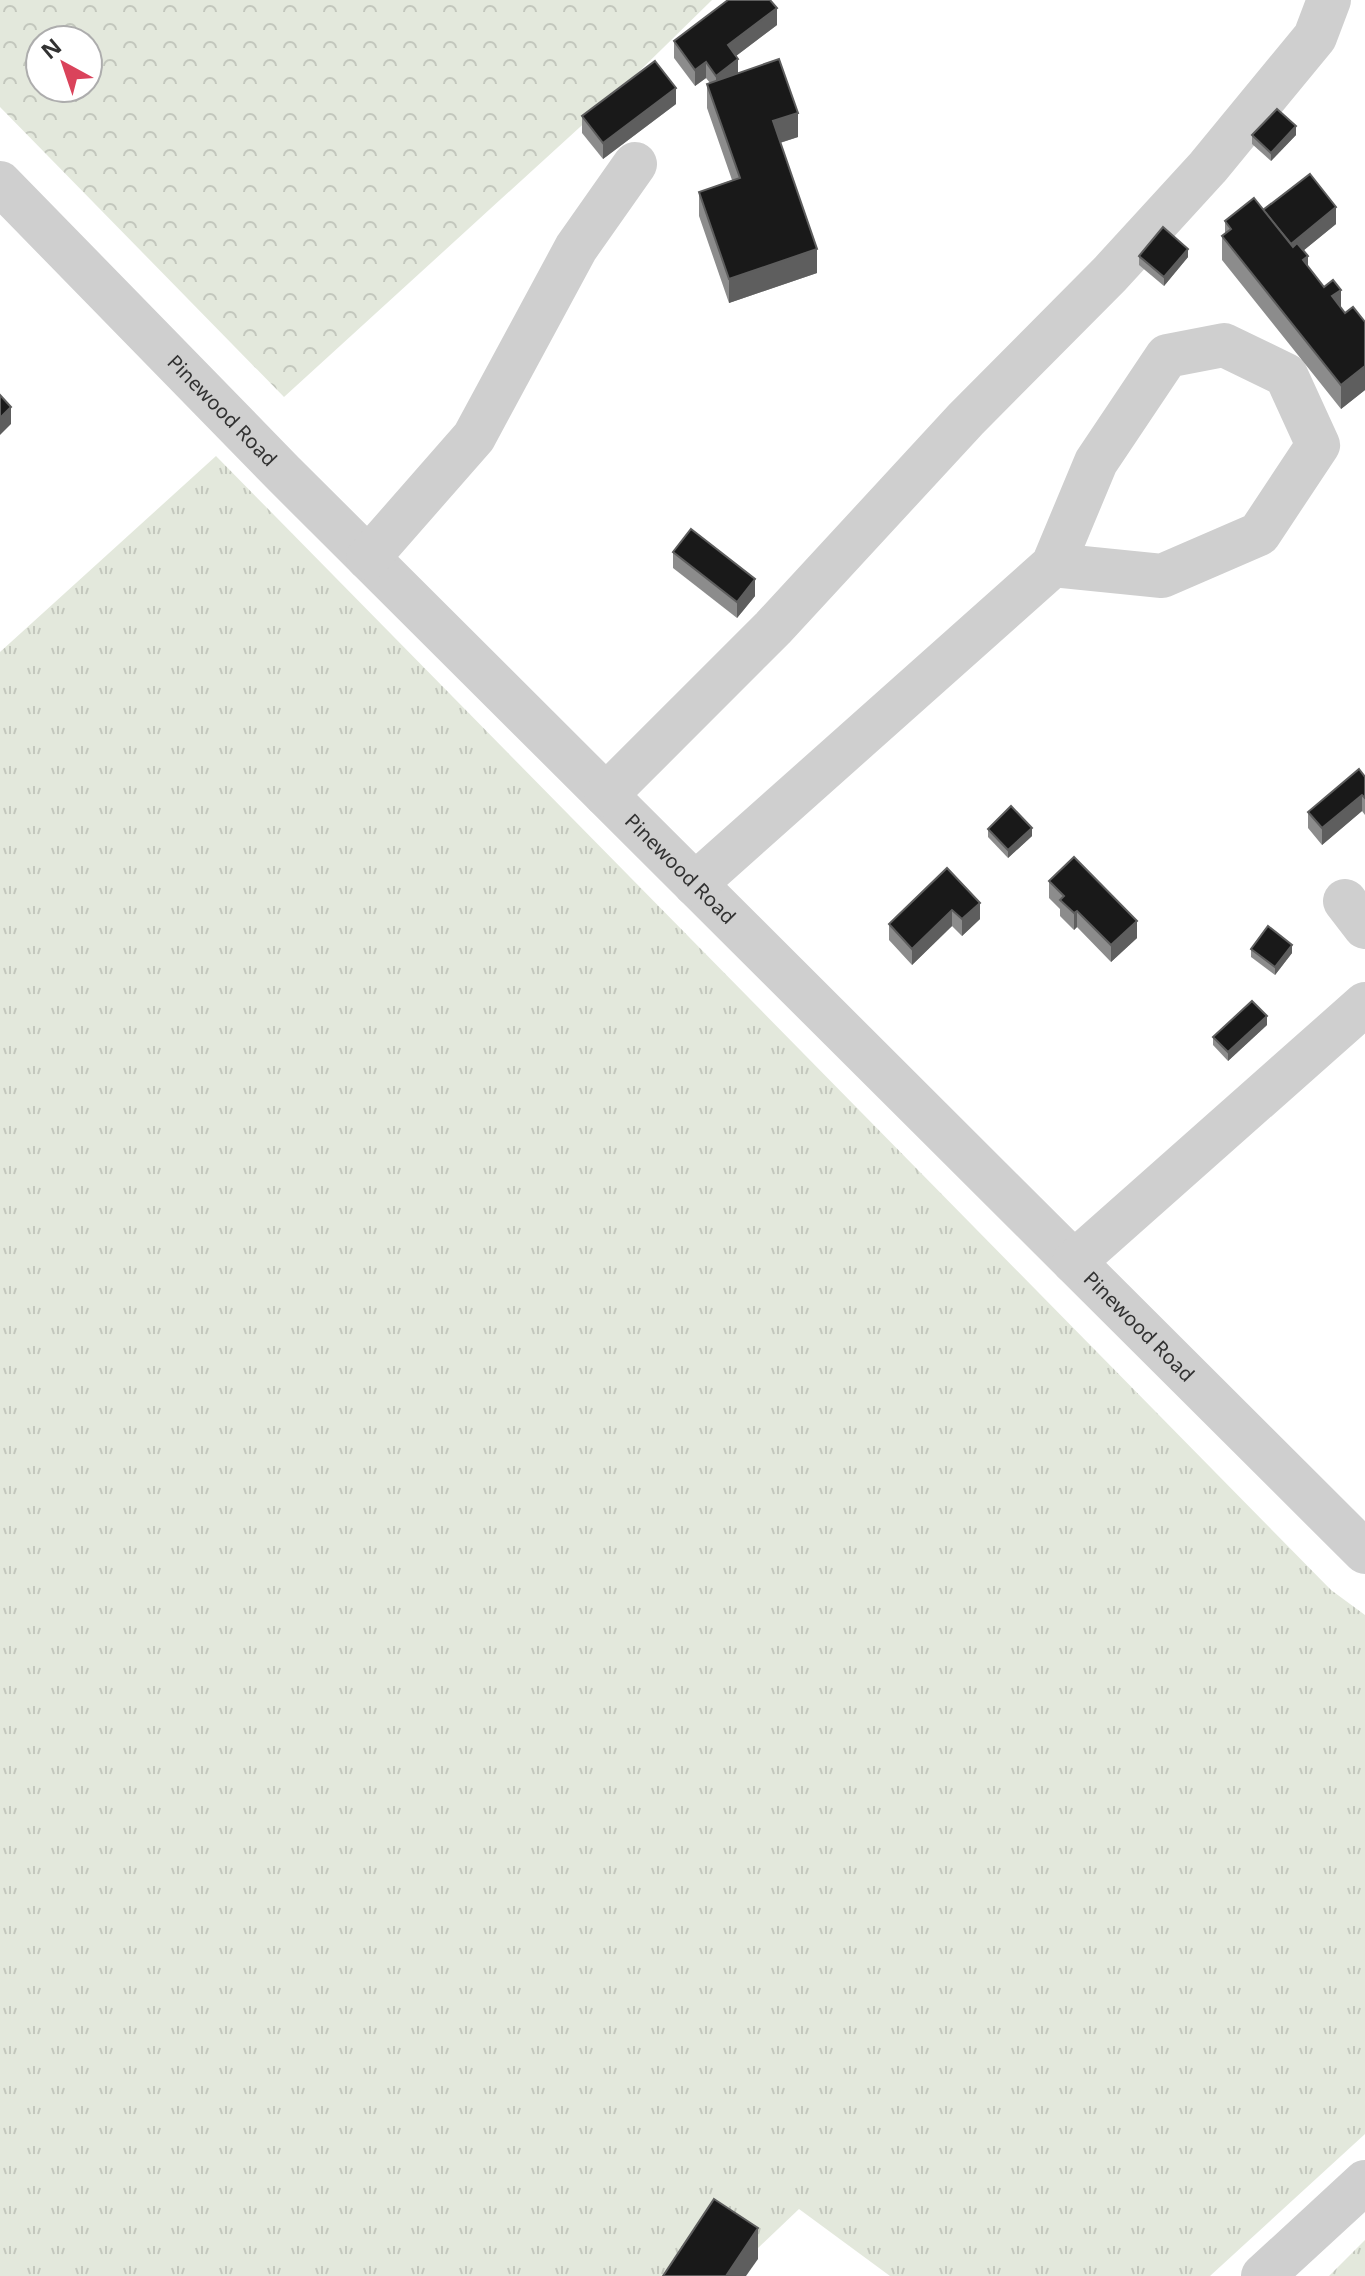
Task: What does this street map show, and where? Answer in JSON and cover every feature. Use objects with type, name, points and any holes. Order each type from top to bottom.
[{"type":"street","points":[[606,795],[773,628],[966,419],[1110,274],[1208,167],[1315,37],[1329,0]]},
{"type":"street","points":[[368,558],[474,437],[576,248],[635,164]]},
{"type":"street","name":"Pinewood Road","points":[[0,183],[368,558],[1365,1552]]},
{"type":"street","points":[[695,884],[876,719],[1053,565],[1096,462],[1167,356],[1224,345],[1286,375],[1318,445],[1259,534],[1162,576],[1053,565]]},
{"type":"street","points":[[1074,1262],[1365,1004]]},
{"type":"street","points":[[1263,2276],[1365,2182]]},
{"type":"green space","points":[[0,0],[712,0],[614,96],[284,397],[0,107]]},
{"type":"green space","points":[[216,456],[1331,1590],[1365,1615],[1365,2134],[1210,2276],[890,2276],[799,2209],[757,2249],[668,2276],[0,2276],[0,652]]},
{"type":"green space","points":[[1365,2240],[1365,2276],[1329,2276]]},
{"type":"building","points":[[728,0],[770,0],[777,8],[728,45],[738,59],[716,76],[706,62],[695,70],[674,41]]},
{"type":"building","points":[[779,59],[798,113],[773,121],[817,249],[729,279],[699,192],[740,178],[707,84]]},
{"type":"building","points":[[655,61],[676,88],[603,143],[582,116]]},
{"type":"building","points":[[1277,109],[1296,126],[1271,153],[1252,135]]},
{"type":"building","points":[[1310,174],[1336,207],[1291,244],[1263,210]]},
{"type":"building","points":[[1254,198],[1293,247],[1297,243],[1308,256],[1303,260],[1324,287],[1333,280],[1341,290],[1332,296],[1345,313],[1353,307],[1365,322],[1365,366],[1341,385],[1222,236],[1231,229],[1225,221]]},
{"type":"building","points":[[1163,227],[1188,249],[1164,277],[1139,256]]},
{"type":"building","points":[[0,395],[11,407],[0,418]]},
{"type":"building","points":[[691,529],[755,579],[737,602],[673,552]]},
{"type":"building","points":[[1359,769],[1365,777],[1365,798],[1362,795],[1322,828],[1308,812]]},
{"type":"building","points":[[1011,806],[1032,828],[1008,850],[988,829]]},
{"type":"building","points":[[1074,857],[1137,921],[1111,945],[1077,911],[1074,913],[1060,900],[1064,896],[1049,881]]},
{"type":"building","points":[[947,868],[980,903],[962,919],[952,910],[912,949],[889,924]]},
{"type":"building","points":[[1268,926],[1292,945],[1275,967],[1251,949]]},
{"type":"building","points":[[1252,1001],[1267,1016],[1228,1052],[1213,1037]]},
{"type":"building","points":[[714,2199],[758,2228],[726,2276],[663,2276]]}]
